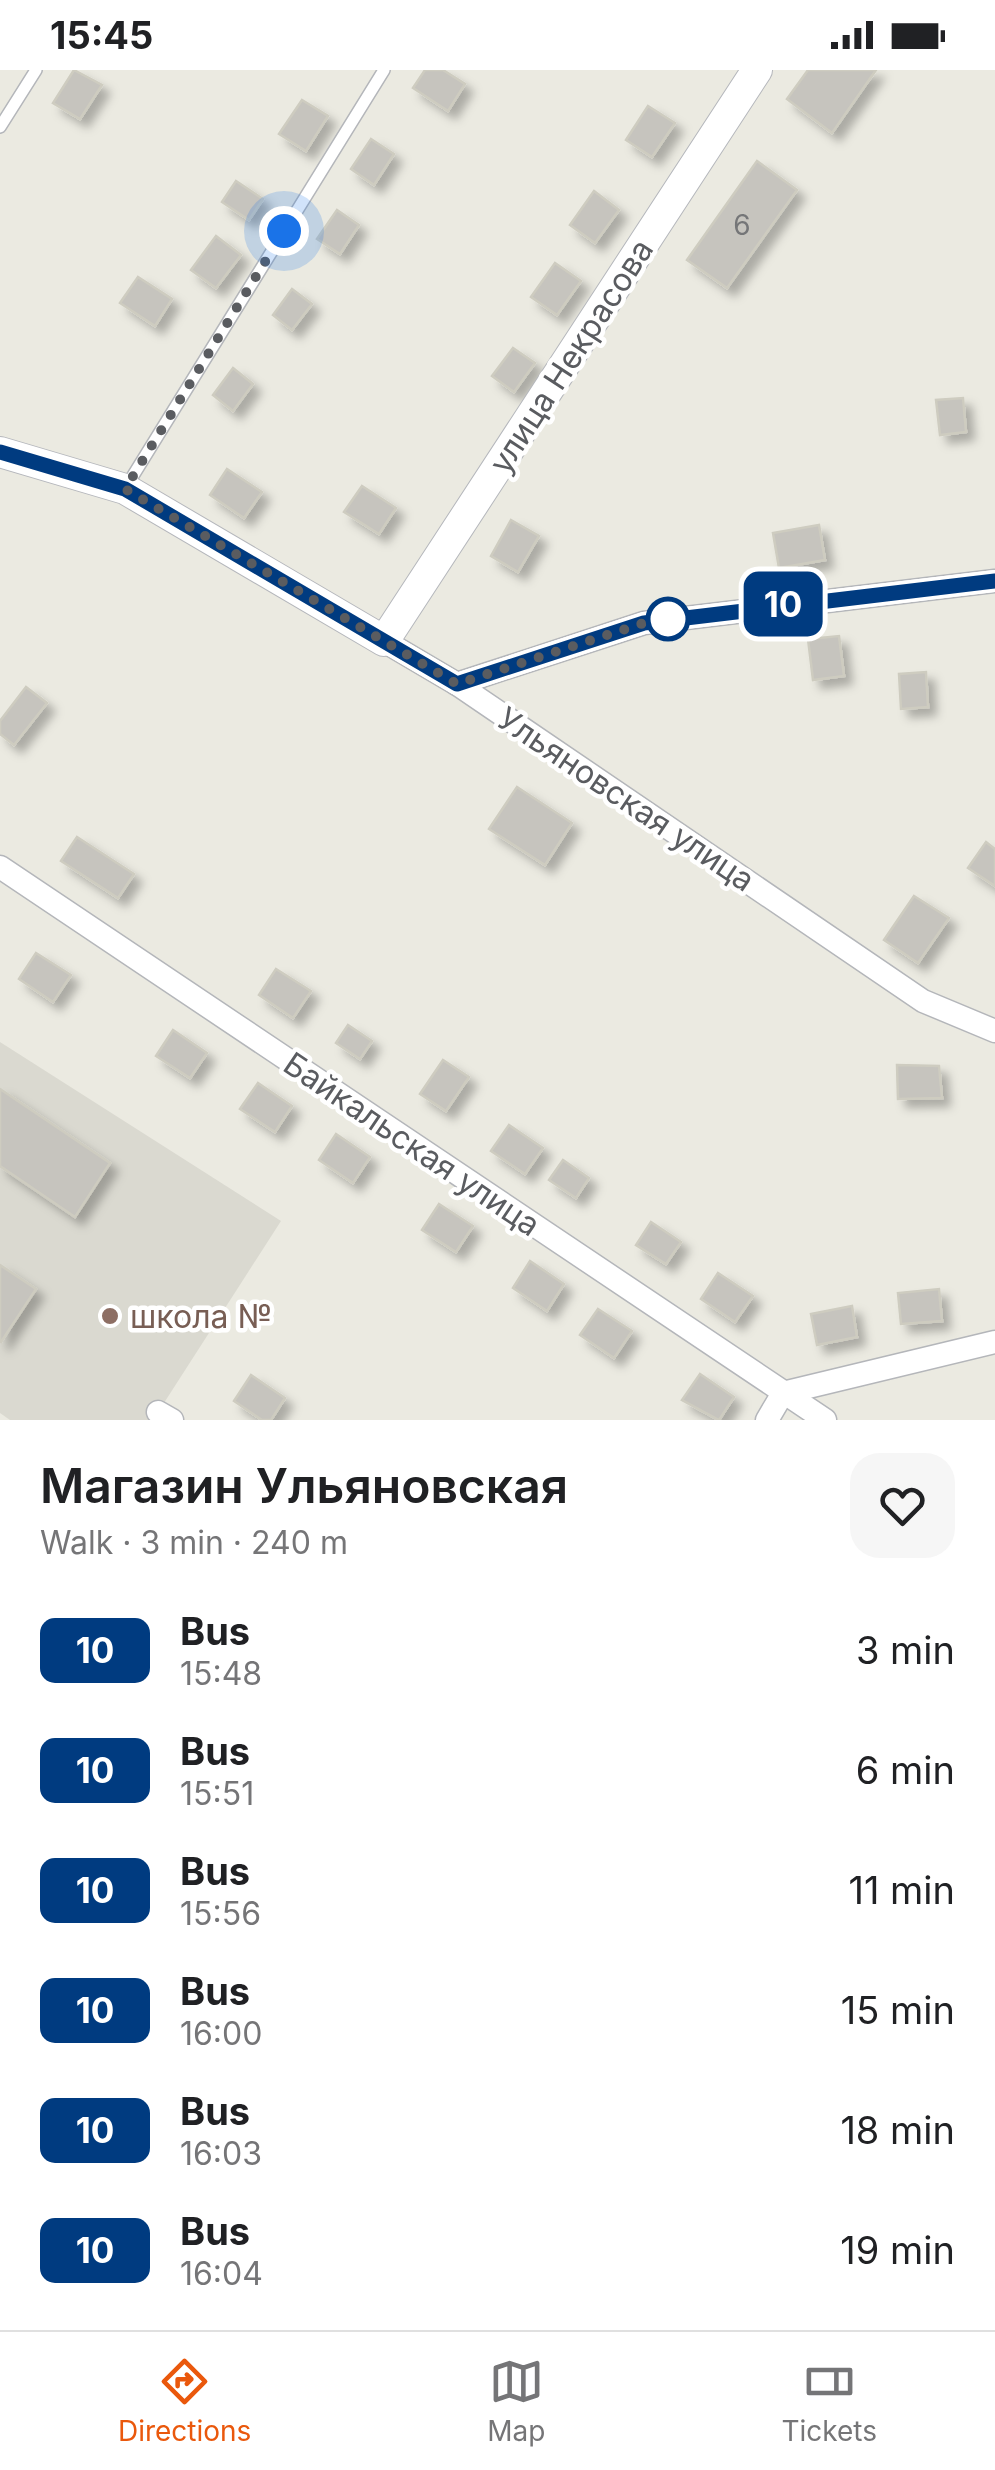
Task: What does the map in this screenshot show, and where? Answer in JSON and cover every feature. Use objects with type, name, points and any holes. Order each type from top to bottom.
[{"type":"street","name":"улица Некрасова","points":[[384,642],[757,70]]},
{"type":"street","name":"Ульяновская улица","points":[[0,452],[125,489],[457,684],[923,1001],[995,1031]]},
{"type":"street","points":[[457,684],[644,623],[995,581]]},
{"type":"street","name":"Байкальская улица","points":[[0,867],[825,1420]]},
{"type":"street","points":[[768,1420],[784,1394],[995,1342]]},
{"type":"lane","points":[[0,126],[36,70]]},
{"type":"lane","points":[[125,489],[384,70]]},
{"type":"shaded area","name":"школа №","points":[[0,1042],[281,1221],[153,1420],[10,1420],[0,1413]]},
{"type":"building","points":[[74,70],[102,85],[80,119],[53,103]]},
{"type":"building","points":[[425,70],[443,70],[465,84],[448,111],[413,88]]},
{"type":"building","points":[[808,70],[876,70],[832,133],[787,99]]},
{"type":"building","points":[[302,100],[328,116],[306,151],[279,134]]},
{"type":"building","points":[[648,106],[675,123],[652,157],[626,140]]},
{"type":"building","points":[[371,139],[394,154],[374,185],[351,169]]},
{"type":"building","points":[[757,161],[797,190],[727,288],[687,260]]},
{"type":"building","points":[[236,181],[263,199],[249,220],[222,202]]},
{"type":"building","points":[[594,191],[619,210],[595,243],[570,225]]},
{"type":"building","points":[[337,210],[359,225],[340,254],[317,239]]},
{"type":"building","points":[[216,236],[241,255],[216,288],[191,270]]},
{"type":"building","points":[[555,263],[581,281],[557,315],[531,297]]},
{"type":"building","points":[[138,277],[172,299],[155,326],[120,303]]},
{"type":"building","points":[[292,289],[312,304],[292,330],[273,315]]},
{"type":"building","points":[[513,348],[535,363],[514,392],[492,376]]},
{"type":"building","points":[[233,368],[253,384],[233,411],[213,395]]},
{"type":"building","points":[[963,398],[966,432],[940,435],[936,400]]},
{"type":"building","points":[[227,469],[262,492],[244,518],[210,495]]},
{"type":"building","points":[[362,486],[396,508],[379,534],[344,512]]},
{"type":"building","points":[[511,520],[539,536],[518,572],[491,556]]},
{"type":"building","points":[[819,525],[825,560],[779,568],[773,533]]},
{"type":"building","points":[[839,636],[844,676],[813,680],[808,639]]},
{"type":"building","points":[[926,672],[928,707],[901,709],[899,674]]},
{"type":"building","points":[[26,687],[47,703],[14,745],[0,734],[0,721]]},
{"type":"building","points":[[517,787],[572,823],[545,865],[489,829]]},
{"type":"building","points":[[77,837],[134,874],[118,898],[61,861]]},
{"type":"building","points":[[986,842],[995,849],[995,886],[968,868]]},
{"type":"building","points":[[914,896],[949,918],[918,963],[884,940]]},
{"type":"building","points":[[36,953],[71,975],[53,1002],[19,979]]},
{"type":"building","points":[[276,969],[311,991],[293,1018],[259,995]]},
{"type":"building","points":[[348,1025],[372,1041],[360,1059],[336,1043]]},
{"type":"building","points":[[173,1030],[207,1053],[190,1078],[156,1056]]},
{"type":"building","points":[[443,1060],[469,1077],[446,1111],[420,1094]]},
{"type":"building","points":[[897,1065],[939,1066],[942,1098],[898,1099]]},
{"type":"building","points":[[258,1083],[292,1106],[275,1132],[240,1109]]},
{"type":"building","points":[[0,1089],[110,1163],[75,1217],[0,1166]]},
{"type":"building","points":[[509,1125],[543,1148],[525,1174],[491,1151]]},
{"type":"building","points":[[336,1134],[370,1157],[353,1183],[319,1160]]},
{"type":"building","points":[[563,1160],[589,1178],[576,1198],[549,1180]]},
{"type":"building","points":[[439,1204],[473,1226],[456,1252],[422,1230]]},
{"type":"building","points":[[651,1222],[681,1242],[666,1264],[636,1245]]},
{"type":"building","points":[[530,1261],[564,1284],[547,1311],[513,1288]]},
{"type":"building","points":[[0,1265],[36,1289],[1,1342],[0,1341]]},
{"type":"building","points":[[718,1273],[753,1296],[735,1322],[701,1299]]},
{"type":"building","points":[[939,1289],[942,1321],[901,1324],[898,1293]]},
{"type":"building","points":[[852,1306],[857,1337],[817,1345],[811,1314]]},
{"type":"building","points":[[598,1309],[632,1331],[614,1358],[580,1335]]},
{"type":"building","points":[[700,1374],[734,1397],[719,1420],[682,1400]]},
{"type":"building","points":[[251,1375],[285,1398],[271,1420],[262,1420],[234,1401]]},
{"type":"bus line","name":"10","points":[[0,452],[125,489],[457,684],[644,623],[767,605],[995,581]]},
{"type":"place","name":"школа №","points":[[110,1316]]},
{"type":"route","points":[[284,231],[125,489],[457,684],[644,623],[675,618],[668,619]]}]
